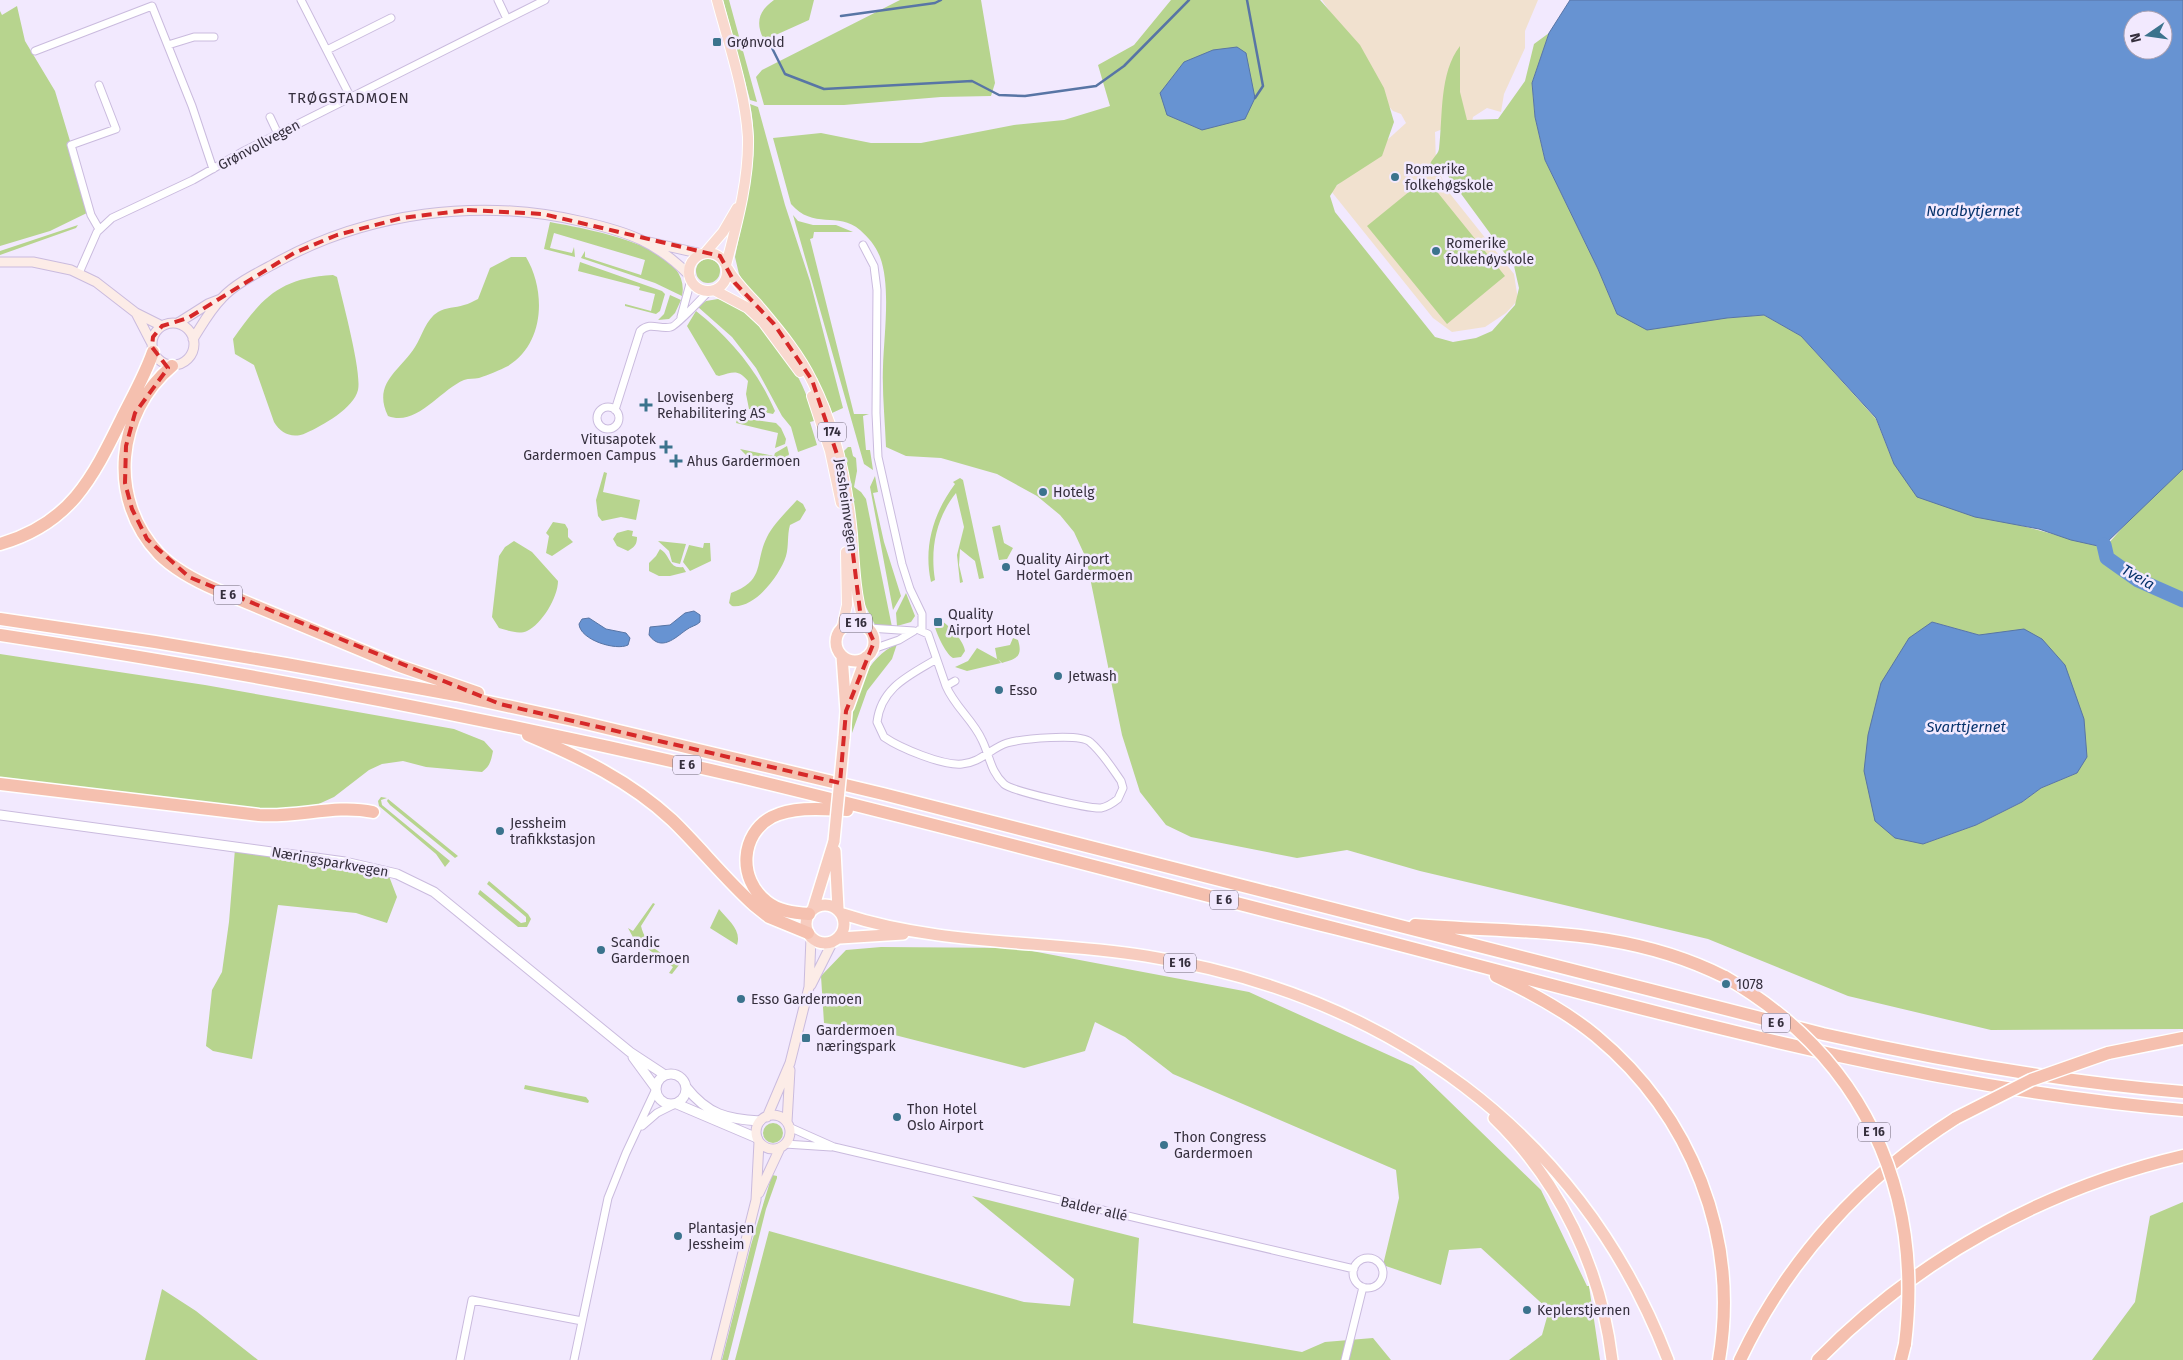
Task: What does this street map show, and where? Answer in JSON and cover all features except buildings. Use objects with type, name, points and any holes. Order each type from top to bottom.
[{"type":"highway","points":[[0,544],[35,530],[55,519],[81,492],[106,451],[141,381],[152,347]]},
{"type":"highway","name":"E 6","points":[[172,366],[155,382],[138,406],[128,436],[124,458],[125,483],[132,510],[142,531],[160,554],[179,570],[217,590],[397,665],[476,692],[500,704]]},
{"type":"highway","name":"E 6","points":[[0,620],[165,644],[500,704],[826,780],[1741,1014],[1880,1047],[2019,1074],[2183,1092]]},
{"type":"highway","name":"E 16","points":[[836,940],[845,927],[840,912],[834,841],[846,711],[842,656],[836,645],[836,638],[842,627],[852,622],[866,626],[873,635],[869,653],[846,711]]},
{"type":"highway","name":"E 6","points":[[0,635],[257,676],[498,723],[731,775],[875,810],[1461,962],[1785,1043],[1923,1074],[2048,1096],[2183,1110]]},
{"type":"highway","points":[[842,656],[854,661],[869,653]]},
{"type":"highway","name":"E 6","points":[[498,723],[569,752],[627,785],[671,820],[754,905],[769,916],[810,936]]},
{"type":"highway","points":[[0,784],[259,815],[299,815],[347,808],[373,812]]},
{"type":"highway","name":"E 6","points":[[811,912],[778,909],[765,900],[755,889],[748,874],[746,855],[753,834],[765,821],[790,811],[875,810]]},
{"type":"highway","name":"E 16","points":[[834,841],[806,927],[810,936],[821,944],[836,940],[917,933]]},
{"type":"highway","name":"E 16","points":[[811,912],[828,905],[840,912],[917,933],[1120,952],[1219,971],[1275,988],[1333,1011],[1381,1034],[1426,1060],[1470,1089],[1504,1117],[1565,1180],[1600,1227],[1629,1274],[1652,1321],[1668,1360]]},
{"type":"highway","name":"E 16","points":[[1376,921],[1617,940],[1667,952],[1725,977],[1770,1006],[1816,1048],[1850,1091],[1877,1138],[1893,1179],[1904,1224],[1909,1276],[1905,1344],[1901,1360]]},
{"type":"highway","points":[[1461,962],[1505,981],[1560,1011],[1589,1030],[1631,1068],[1663,1108],[1694,1163],[1715,1223],[1724,1288],[1724,1330],[1719,1360]]},
{"type":"highway","name":"E 16","points":[[1740,1360],[1760,1322],[1786,1280],[1830,1223],[1895,1161],[1956,1118],[2031,1080],[2108,1053],[2183,1038]]},
{"type":"highway","name":"E 16","points":[[1426,1060],[1498,1122],[1530,1158],[1548,1183],[1576,1233],[1592,1273],[1605,1317],[1612,1360]]},
{"type":"highway","points":[[1818,1360],[1889,1296],[1964,1244],[2014,1218],[2080,1189],[2129,1171],[2183,1156]]},
{"type":"main road","points":[[712,291],[726,280],[747,168],[746,117],[717,0]]},
{"type":"main road","points":[[690,278],[693,260],[704,253],[723,232],[741,200]]},
{"type":"main road","points":[[152,347],[155,332],[162,326],[178,324],[208,304],[221,299],[257,273],[314,244],[363,227],[420,215],[483,210],[543,214],[597,225],[649,242],[704,253]]},
{"type":"main road","points":[[649,242],[666,253],[690,278]]},
{"type":"main road","name":"174","points":[[704,253],[720,256],[727,267]]},
{"type":"main road","points":[[0,262],[44,263],[79,273],[106,288],[136,313],[162,326]]},
{"type":"main road","name":"Jessheimvegen","points":[[727,267],[736,283],[796,353],[823,405],[843,472],[856,587],[866,626]]},
{"type":"main road","name":"174","points":[[690,278],[698,288],[712,291]]},
{"type":"main road","name":"Jessheimvegen","points":[[712,291],[748,308],[763,322],[804,379],[816,405],[835,473],[845,529],[847,605],[842,627]]},
{"type":"main road","points":[[136,313],[160,362],[172,366],[180,365],[190,358],[194,346],[194,338],[221,299]]},
{"type":"main road","points":[[178,324],[187,328],[194,338]]},
{"type":"main road","points":[[756,1200],[758,1140],[756,1129],[764,1119],[790,1063],[809,987],[810,936]]},
{"type":"main road","points":[[809,987],[836,940]]},
{"type":"main road","points":[[716,1360],[756,1200],[782,1146],[789,1139],[790,1063]]},
{"type":"main road","points":[[764,1119],[780,1116],[788,1124]]},
{"type":"main road","points":[[758,1140],[766,1148],[782,1146]]},
{"type":"street","points":[[35,51],[152,6],[158,0]]},
{"type":"street","points":[[301,0],[351,98]]},
{"type":"street","points":[[498,0],[507,19]]},
{"type":"street","name":"Grønvollvegen","points":[[79,273],[99,229],[112,218],[214,169],[278,134],[545,0]]},
{"type":"street","points":[[152,6],[214,169]]},
{"type":"street","points":[[327,50],[390,18]]},
{"type":"street","points":[[168,45],[194,37],[214,37]]},
{"type":"street","points":[[99,85],[116,129],[71,145],[91,216],[99,229]]},
{"type":"street","points":[[270,117],[278,134]]},
{"type":"street","points":[[862,245],[874,266],[877,290],[876,413],[878,457],[902,564],[910,589],[922,614],[918,631]]},
{"type":"street","points":[[681,318],[690,278]]},
{"type":"street","points":[[615,410],[640,331],[652,325],[671,328],[712,291]]},
{"type":"street","points":[[866,626],[918,631],[928,634],[935,660],[952,701],[977,731],[987,754],[989,764],[1005,786],[1100,808],[1118,799],[1122,788],[1121,781],[1089,741],[1079,737],[1021,740],[1006,743],[987,754],[978,760],[950,765],[891,742],[880,733],[877,722],[878,714],[886,695],[909,675],[935,660]]},
{"type":"street","points":[[869,653],[918,631]]},
{"type":"street","points":[[946,686],[955,682]]},
{"type":"street","name":"Næringsparkvegen","points":[[0,815],[345,862],[398,874],[434,892],[630,1052],[665,1075],[678,1076],[703,1106],[724,1117],[764,1119]]},
{"type":"street","name":"Næringsparkvegen","points":[[630,1052],[655,1089],[661,1102],[675,1104],[758,1140]]},
{"type":"street","points":[[574,1360],[608,1198],[658,1080],[665,1075]]},
{"type":"street","points":[[638,1130],[657,1113],[684,1097],[686,1087]]},
{"type":"street","name":"Balder allé","points":[[788,1124],[834,1147]]},
{"type":"street","name":"Balder allé","points":[[782,1146],[834,1147],[1354,1269]]},
{"type":"street","points":[[1364,1259],[1374,1260],[1381,1266],[1382,1276],[1380,1282],[1373,1287],[1364,1288],[1356,1282],[1354,1269],[1356,1264],[1364,1259]]},
{"type":"street","points":[[1345,1360],[1364,1288]]},
{"type":"street","points":[[460,1360],[472,1300],[582,1321]]},
{"type":"highlighted area","points":[[467,210],[543,214],[720,256],[735,283],[774,324],[812,380],[843,472],[860,611],[874,642],[846,711],[840,783],[500,704],[189,577],[147,539],[132,509],[125,483],[126,446],[135,413],[168,368],[152,347],[153,337],[162,326],[188,318],[294,253],[337,235],[402,218]]},
{"type":"shaded area","name":"Romerike folkehøgskole","points":[[1322,0],[1538,0],[1525,31],[1525,48],[1504,94],[1501,112],[1487,108],[1473,117],[1470,131],[1448,127],[1435,132],[1436,164],[1447,190],[1514,274],[1518,300],[1506,313],[1485,327],[1452,332],[1433,318],[1331,191],[1406,123],[1401,114],[1393,111],[1376,92],[1349,40]]},
{"type":"green space","points":[[723,0],[729,0],[757,102],[750,100]]},
{"type":"green space","points":[[774,0],[814,0],[809,20],[769,38],[763,38],[759,26],[760,16],[765,8]]},
{"type":"green space","points":[[900,0],[981,0],[995,83],[991,96],[941,97],[844,105],[764,105],[756,77],[762,70]]},
{"type":"green space","points":[[1171,0],[1320,0],[1360,45],[1384,88],[1394,122],[1382,156],[1337,185],[1330,196],[1335,212],[1435,337],[1453,342],[1476,338],[1492,331],[1515,305],[1519,288],[1514,266],[1448,176],[1430,165],[1439,149],[1443,95],[1448,69],[1460,46],[1460,92],[1467,120],[1498,119],[1525,81],[1534,44],[1549,33],[1532,83],[1535,117],[1545,160],[1598,269],[1617,314],[1727,318],[1764,315],[1801,336],[1876,419],[1894,464],[2011,523],[2098,546],[2108,544],[2138,510],[2183,469],[2183,1029],[1991,1030],[1848,996],[1708,939],[1420,871],[1347,850],[1297,858],[1191,837],[1166,825],[1140,792],[1122,735],[1086,558],[1074,532],[1060,515],[1037,496],[997,474],[941,458],[906,456],[886,447],[883,377],[886,296],[880,257],[869,239],[852,224],[817,219],[799,212],[791,204],[773,138],[821,133],[871,143],[921,143],[1014,125],[1064,120],[1110,106],[1098,65],[1134,45]],"holes":[[[1932,622],[1979,635],[2077,773],[2041,788],[2022,802],[1976,825],[1923,844]]]},
{"type":"green space","points":[[17,6],[25,41],[55,91],[91,211],[50,231],[0,246],[0,11],[2,15]]},
{"type":"green space","points":[[750,104],[758,107],[785,205],[810,281],[843,408],[832,413],[828,402],[739,274],[735,257],[753,162],[754,143]]},
{"type":"green space","name":"Romerike folkehøyskole","points":[[1426,178],[1505,276],[1447,324],[1367,226]]},
{"type":"green space","points":[[793,215],[798,221],[813,225],[836,225],[853,232],[814,232],[813,238],[810,239],[854,414],[869,414],[863,416],[866,450],[870,450],[873,470],[864,464]]},
{"type":"green space","points":[[550,222],[610,235],[633,242],[654,252],[671,264],[681,278],[682,296],[655,283],[581,258],[585,251],[585,257],[641,275],[645,260],[554,233],[550,248],[572,253],[574,247],[575,257],[544,249]]},
{"type":"green space","points":[[78,225],[76,228],[0,255],[0,251]]},
{"type":"green space","points":[[511,257],[526,257],[537,285],[539,300],[535,330],[529,344],[520,356],[508,366],[498,371],[479,378],[464,380],[418,412],[399,418],[388,416],[383,395],[386,386],[390,378],[415,347],[430,319],[441,310],[466,305],[478,299],[490,268]]},
{"type":"green space","points":[[708,259],[717,262],[720,271],[717,280],[708,283],[699,280],[696,271],[699,262]]},
{"type":"green space","points":[[580,262],[662,291],[665,294],[660,311],[656,314],[625,306],[625,304],[651,311],[655,294],[639,290],[640,287],[578,271]]},
{"type":"green space","points":[[333,275],[337,277],[351,335],[357,368],[358,390],[355,397],[344,410],[328,421],[301,435],[288,434],[280,430],[274,422],[254,365],[235,354],[233,339],[253,312],[274,293],[299,280]]},
{"type":"green space","points":[[670,295],[681,300],[675,313],[669,319],[658,320],[664,314]]},
{"type":"green space","points":[[718,299],[734,305],[751,316],[766,330],[780,348],[792,366],[810,404],[814,421],[810,422],[817,445],[798,452],[791,427],[782,416],[756,368],[732,337],[698,307],[706,301]]},
{"type":"green space","points":[[696,311],[720,332],[742,356],[768,396],[775,411],[773,414],[749,409],[746,394],[748,381],[741,375],[735,372],[716,375],[687,326]]},
{"type":"green space","points":[[737,419],[776,423],[781,428],[786,439],[785,444],[775,448],[778,433],[736,423]]},
{"type":"green space","points":[[787,446],[789,454],[784,467],[779,468],[768,460],[751,460],[740,449],[774,456],[775,453]]},
{"type":"green space","points":[[851,447],[853,456],[856,458],[857,471],[854,487],[866,499],[892,627],[875,625],[863,601],[845,463],[844,451]]},
{"type":"green space","points":[[604,472],[607,473],[603,492],[640,500],[636,520],[621,517],[602,521],[598,516],[596,500]]},
{"type":"green space","points":[[875,476],[878,492],[873,493],[884,542],[901,596],[893,610],[870,487]]},
{"type":"green space","points":[[960,478],[963,480],[984,578],[979,579],[975,561],[960,549],[959,565],[963,582],[960,583],[957,555],[964,527],[956,493],[939,523],[933,557],[935,580],[931,582],[928,555],[932,530],[941,506],[955,484],[953,482]]},
{"type":"green space","points":[[797,500],[803,504],[806,510],[800,520],[790,525],[786,556],[783,564],[758,597],[741,605],[732,606],[729,603],[731,593],[750,582],[757,570],[763,546],[769,533]]},
{"type":"green space","points":[[553,522],[565,524],[568,529],[568,537],[573,542],[552,556],[546,553],[549,536],[546,533]]},
{"type":"green space","points":[[1000,525],[1004,543],[1013,548],[1007,559],[999,560],[992,527]]},
{"type":"green space","points":[[628,530],[633,531],[632,536],[637,537],[635,546],[628,551],[617,546],[613,539],[617,533]]},
{"type":"green space","points":[[514,541],[532,552],[558,581],[552,602],[543,616],[533,627],[527,631],[520,632],[499,628],[492,617],[499,556],[505,547]]},
{"type":"green space","points":[[658,541],[686,544],[680,564],[672,562],[669,551]]},
{"type":"green space","points":[[704,543],[710,543],[711,561],[690,571],[683,562],[689,545],[703,548]]},
{"type":"green space","points":[[660,549],[672,564],[683,567],[686,572],[670,576],[659,576],[649,571],[649,563]]},
{"type":"green space","points":[[906,593],[915,616],[911,622],[897,626],[896,613]]},
{"type":"green space","points":[[934,617],[948,626],[958,636],[965,651],[961,657],[953,658],[946,651],[937,632]]},
{"type":"green space","points":[[1013,638],[1018,640],[1020,650],[1018,656],[1012,660],[1002,663],[998,659],[1001,663],[967,671],[955,667],[968,661],[977,648],[997,659],[995,648],[1010,645]]},
{"type":"green space","points":[[897,644],[892,659],[867,691],[852,733],[852,720],[857,694],[868,669],[886,650]]},
{"type":"green space","points":[[0,654],[205,685],[454,729],[484,741],[493,751],[490,763],[482,772],[426,767],[403,761],[382,764],[369,770],[334,797],[312,807],[266,810],[0,777]]},
{"type":"green space","points":[[381,797],[387,798],[381,800],[382,805],[450,861],[445,867],[436,854],[379,806],[378,801]]},
{"type":"green space","points":[[388,799],[458,856],[455,858],[390,805],[387,801]]},
{"type":"green space","points":[[235,849],[387,871],[397,897],[387,923],[356,913],[278,905],[252,1059],[213,1051],[206,1046],[212,990],[222,972],[229,922]]},
{"type":"green space","points":[[489,881],[528,914],[531,919],[527,927],[518,927],[478,894],[480,890],[521,923],[526,922],[526,917],[487,884]]},
{"type":"green space","points":[[653,903],[655,904],[641,926],[643,933],[651,944],[679,965],[672,974],[669,973],[673,967],[638,942],[632,946],[634,939],[628,928],[633,931]]},
{"type":"green space","points":[[719,909],[736,930],[738,935],[737,945],[710,928]]},
{"type":"green space","points":[[881,947],[1016,948],[1249,992],[1413,1066],[1541,1190],[1587,1286],[1589,1286],[1600,1360],[1509,1360],[1542,1335],[1549,1310],[1481,1248],[1449,1250],[1441,1285],[1383,1265],[1399,1198],[1396,1170],[1173,1074],[1125,1037],[1095,1022],[1085,1051],[1024,1068],[883,1032],[824,1023],[821,976],[846,950]]},
{"type":"green space","points":[[525,1085],[586,1097],[589,1101],[588,1103],[524,1089]]},
{"type":"green space","points":[[773,1123],[780,1126],[783,1133],[780,1140],[773,1143],[766,1140],[763,1133],[766,1126]]},
{"type":"green space","points":[[772,1175],[777,1176],[777,1178],[766,1209],[728,1360],[722,1360],[751,1245]]},
{"type":"green space","points":[[972,1196],[1139,1238],[1133,1323],[1302,1352],[1325,1342],[1373,1338],[1391,1360],[735,1360],[769,1231],[1024,1302],[1070,1306],[1074,1279]]},
{"type":"green space","points":[[2183,1202],[2183,1360],[2092,1360],[2135,1302],[2150,1216]]},
{"type":"green space","points":[[162,1289],[196,1311],[258,1360],[145,1360]]},
{"type":"water","name":"Nordbytjernet","points":[[1570,0],[2183,0],[2183,469],[2104,545],[2098,546],[2071,540],[2039,529],[1975,517],[1917,497],[1894,464],[1876,418],[1801,336],[1764,315],[1727,318],[1647,330],[1617,314],[1598,269],[1545,160],[1535,117],[1532,83],[1549,33]]},
{"type":"water","points":[[1237,47],[1246,53],[1255,98],[1245,119],[1202,130],[1167,115],[1160,93],[1184,62],[1213,50]]},
{"type":"water","points":[[694,611],[700,615],[700,622],[673,640],[658,643],[649,635],[650,627],[670,625],[685,613]]},
{"type":"water","points":[[589,618],[606,629],[626,633],[630,638],[628,645],[607,645],[585,635],[579,624],[582,619]]},
{"type":"water","name":"Svarttjernet","points":[[1932,622],[1979,635],[2024,629],[2042,639],[2065,665],[2084,719],[2087,757],[2077,773],[2041,788],[2022,802],[1976,825],[1923,844],[1895,838],[1875,821],[1864,771],[1868,735],[1881,683],[1909,638]]},
{"type":"waterway","points":[[841,16],[935,3],[941,0]]},
{"type":"waterway","points":[[768,40],[785,74],[824,89],[972,81],[999,95],[1025,96],[1096,86],[1124,66],[1189,0]]},
{"type":"waterway","points":[[1247,0],[1263,86],[1255,98]]},
{"type":"waterway","name":"Tveia","points":[[2104,545],[2107,558],[2138,580],[2183,600]]},
{"type":"place","name":"Grønvold","points":[[717,42]]},
{"type":"place","name":"Romerike folkehøgskole","points":[[1395,177]]},
{"type":"place","name":"Romerike folkehøyskole","points":[[1436,251]]},
{"type":"place","name":"Lovisenberg Rehabilitering AS","points":[[646,405]]},
{"type":"place","name":"Vitusapotek Gardermoen Campus","points":[[666,447]]},
{"type":"place","name":"Ahus Gardermoen","points":[[676,461]]},
{"type":"place","name":"Hotelg","points":[[1043,492]]},
{"type":"place","name":"Quality Airport Hotel Gardermoen","points":[[1006,567]]},
{"type":"place","name":"Quality Airport Hotel","points":[[938,622]]},
{"type":"place","name":"Jetwash","points":[[1058,676]]},
{"type":"place","name":"Esso","points":[[999,690]]},
{"type":"place","name":"Jessheim trafikkstasjon","points":[[500,831]]},
{"type":"place","name":"Scandic Gardermoen","points":[[601,950]]},
{"type":"place","name":"1078","points":[[1726,984]]},
{"type":"place","name":"Esso Gardermoen","points":[[741,999]]},
{"type":"place","name":"Gardermoen næringspark","points":[[806,1038]]},
{"type":"place","name":"Thon Hotel Oslo Airport","points":[[897,1117]]},
{"type":"place","name":"Thon Congress Gardermoen","points":[[1164,1145]]},
{"type":"place","name":"Plantasjen Jessheim","points":[[678,1236]]},
{"type":"place","name":"Keplerstjernen","points":[[1527,1310]]},
{"type":"district","name":"TRØGSTADMOEN","points":[[349,98]]}]
